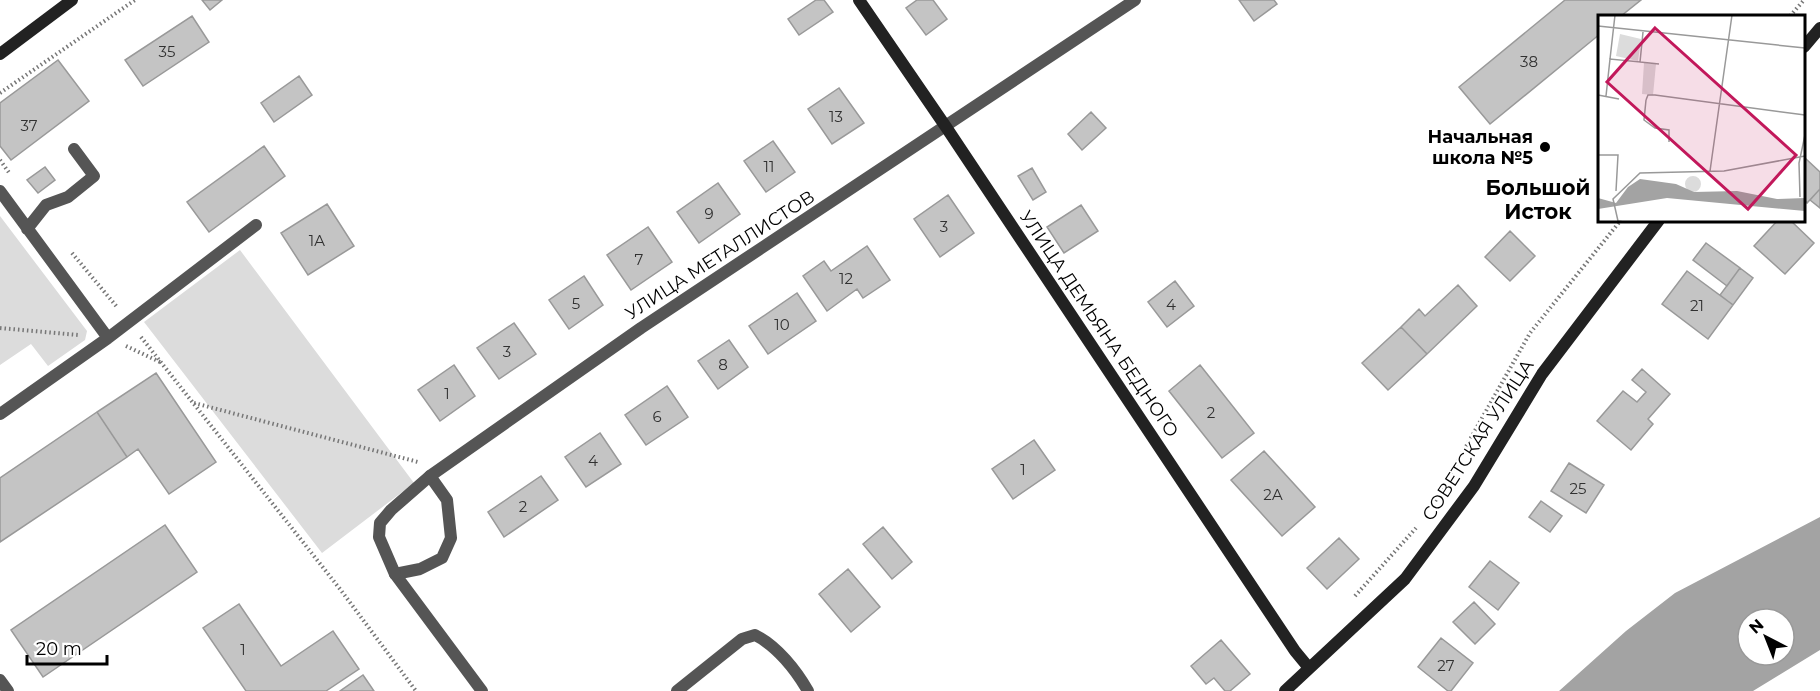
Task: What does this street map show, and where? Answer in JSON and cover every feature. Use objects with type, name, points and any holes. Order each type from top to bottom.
[{"type":"street","points":[[0,54],[72,0]]},
{"type":"street","name":"УЛИЦА ДЕМЬЯНА БЕДНОГО","points":[[859,0],[1295,651],[1309,668]]},
{"type":"street","name":"УЛИЦА МЕТАЛЛИСТОВ","points":[[482,691],[395,574],[379,537],[380,523],[391,510],[430,476],[651,322],[1135,0]]},
{"type":"street","points":[[1805,45],[1820,28]]},
{"type":"street","points":[[27,229],[46,205],[68,197],[94,176],[74,149]]},
{"type":"street","points":[[0,191],[108,338]]},
{"type":"street","name":"СОВЕТСКАЯ УЛИЦА","points":[[1285,691],[1405,579],[1473,486],[1542,374],[1657,222]]},
{"type":"street","points":[[0,414],[108,338],[256,225]]},
{"type":"street","points":[[395,574],[420,569],[442,558],[451,538],[447,500],[430,476]]},
{"type":"street","points":[[677,691],[742,639],[755,635],[765,640],[799,674],[808,691]]},
{"type":"street","points":[[0,680],[8,691]]},
{"type":"path","points":[[0,93],[135,0]]},
{"type":"path","points":[[1791,15],[1804,0]]},
{"type":"path","points":[[0,160],[13,178]]},
{"type":"path","points":[[1433,506],[1530,333],[1619,222]]},
{"type":"path","points":[[70,250],[340,589],[416,691]]},
{"type":"path","points":[[193,402],[422,463],[430,476]]},
{"type":"path","points":[[1350,601],[1419,524]]},
{"type":"shaded area","points":[[0,216],[87,331],[85,340],[48,366],[31,344],[0,365]]},
{"type":"shaded area","points":[[240,250],[414,483],[322,553],[144,322]]},
{"type":"shaded area","points":[[1820,517],[1820,650],[1796,665],[1796,607],[1736,607],[1736,667],[1792,667],[1753,691],[1559,691],[1626,631],[1675,593]]},
{"type":"building","points":[[202,0],[222,0],[210,10]]},
{"type":"building","points":[[816,0],[824,0],[833,12],[799,35],[788,19]]},
{"type":"building","points":[[917,0],[933,0],[947,19],[926,35],[906,8]]},
{"type":"building","points":[[1239,0],[1274,0],[1277,4],[1254,21]]},
{"type":"building","points":[[1565,0],[1641,0],[1622,15],[1598,15],[1598,36],[1490,124],[1459,87]]},
{"type":"building","points":[[192,16],[209,42],[143,86],[125,60]]},
{"type":"building","points":[[58,60],[89,101],[11,160],[0,146],[0,103]]},
{"type":"building","points":[[299,76],[312,95],[274,122],[261,103]]},
{"type":"building","points":[[839,88],[864,123],[832,144],[808,109]]},
{"type":"building","points":[[1091,112],[1106,128],[1082,150],[1068,134]]},
{"type":"building","points":[[773,141],[795,172],[766,192],[744,161]]},
{"type":"building","points":[[264,146],[285,176],[209,232],[187,202]]},
{"type":"building","points":[[1805,158],[1820,172],[1820,189],[1807,203],[1805,200]]},
{"type":"building","points":[[45,167],[55,180],[38,193],[27,180]]},
{"type":"building","points":[[1032,168],[1046,192],[1033,200],[1018,176]]},
{"type":"building","points":[[718,183],[740,214],[699,243],[677,212]]},
{"type":"building","points":[[1820,189],[1820,208],[1810,200]]},
{"type":"building","points":[[948,195],[974,233],[940,257],[914,219]]},
{"type":"building","points":[[327,204],[354,246],[308,275],[281,233]]},
{"type":"building","points":[[1081,205],[1098,231],[1064,253],[1047,227]]},
{"type":"building","points":[[1776,222],[1792,222],[1814,243],[1785,274],[1754,246]]},
{"type":"building","points":[[648,227],[672,262],[631,290],[607,255]]},
{"type":"building","points":[[1510,231],[1535,256],[1510,281],[1485,257]]},
{"type":"building","points":[[1706,243],[1740,268],[1727,286],[1693,260]]},
{"type":"building","points":[[867,246],[890,280],[863,298],[857,289],[827,311],[803,276],[824,261],[831,271]]},
{"type":"building","points":[[1740,268],[1753,278],[1733,305],[1720,295]]},
{"type":"building","points":[[1687,271],[1733,305],[1708,339],[1662,304]]},
{"type":"building","points":[[584,276],[603,305],[569,329],[549,300]]},
{"type":"building","points":[[1175,281],[1194,306],[1167,327],[1148,302]]},
{"type":"building","points":[[1458,285],[1477,306],[1427,354],[1401,327],[1419,309],[1425,316]]},
{"type":"building","points":[[797,293],[816,321],[768,354],[749,326]]},
{"type":"building","points":[[514,323],[536,354],[499,379],[477,348]]},
{"type":"building","points":[[1401,327],[1427,354],[1388,390],[1362,363]]},
{"type":"building","points":[[729,340],[748,367],[718,389],[698,361]]},
{"type":"building","points":[[454,365],[475,396],[440,421],[418,390]]},
{"type":"building","points":[[1200,365],[1254,433],[1222,458],[1169,391]]},
{"type":"building","points":[[1642,369],[1670,394],[1648,419],[1653,424],[1631,450],[1597,421],[1623,391],[1637,402],[1646,392],[1632,380]]},
{"type":"building","points":[[156,373],[216,462],[169,494],[138,449],[127,457],[97,412]]},
{"type":"building","points":[[667,386],[688,417],[646,445],[625,415]]},
{"type":"building","points":[[97,412],[127,457],[0,542],[0,478]]},
{"type":"building","points":[[600,433],[621,464],[586,487],[565,457]]},
{"type":"building","points":[[1034,440],[1055,470],[1013,499],[992,469]]},
{"type":"building","points":[[1264,451],[1315,507],[1282,536],[1231,480]]},
{"type":"building","points":[[1569,463],[1604,485],[1586,513],[1551,491]]},
{"type":"building","points":[[541,476],[558,500],[504,537],[488,512]]},
{"type":"building","points":[[1541,501],[1562,516],[1550,532],[1529,517]]},
{"type":"building","points":[[165,525],[197,572],[43,677],[11,630]]},
{"type":"building","points":[[883,527],[912,562],[892,579],[863,544]]},
{"type":"building","points":[[1339,538],[1359,559],[1327,589],[1307,568]]},
{"type":"building","points":[[1490,561],[1519,583],[1498,610],[1469,587]]},
{"type":"building","points":[[848,569],[880,607],[851,632],[819,594]]},
{"type":"building","points":[[1474,602],[1495,624],[1475,644],[1453,622]]},
{"type":"building","points":[[239,604],[281,666],[333,631],[359,669],[326,691],[246,691],[203,628]]},
{"type":"building","points":[[1441,638],[1473,663],[1451,691],[1418,667]]},
{"type":"building","points":[[1221,640],[1250,674],[1230,691],[1225,691],[1214,678],[1206,684],[1191,666]]},
{"type":"building","points":[[363,675],[374,691],[340,691]]},
{"type":"place","name":"Начальная школа №5","points":[[1545,147]]},
{"type":"district","name":"Большой Исток","points":[[1538,199]]}]
